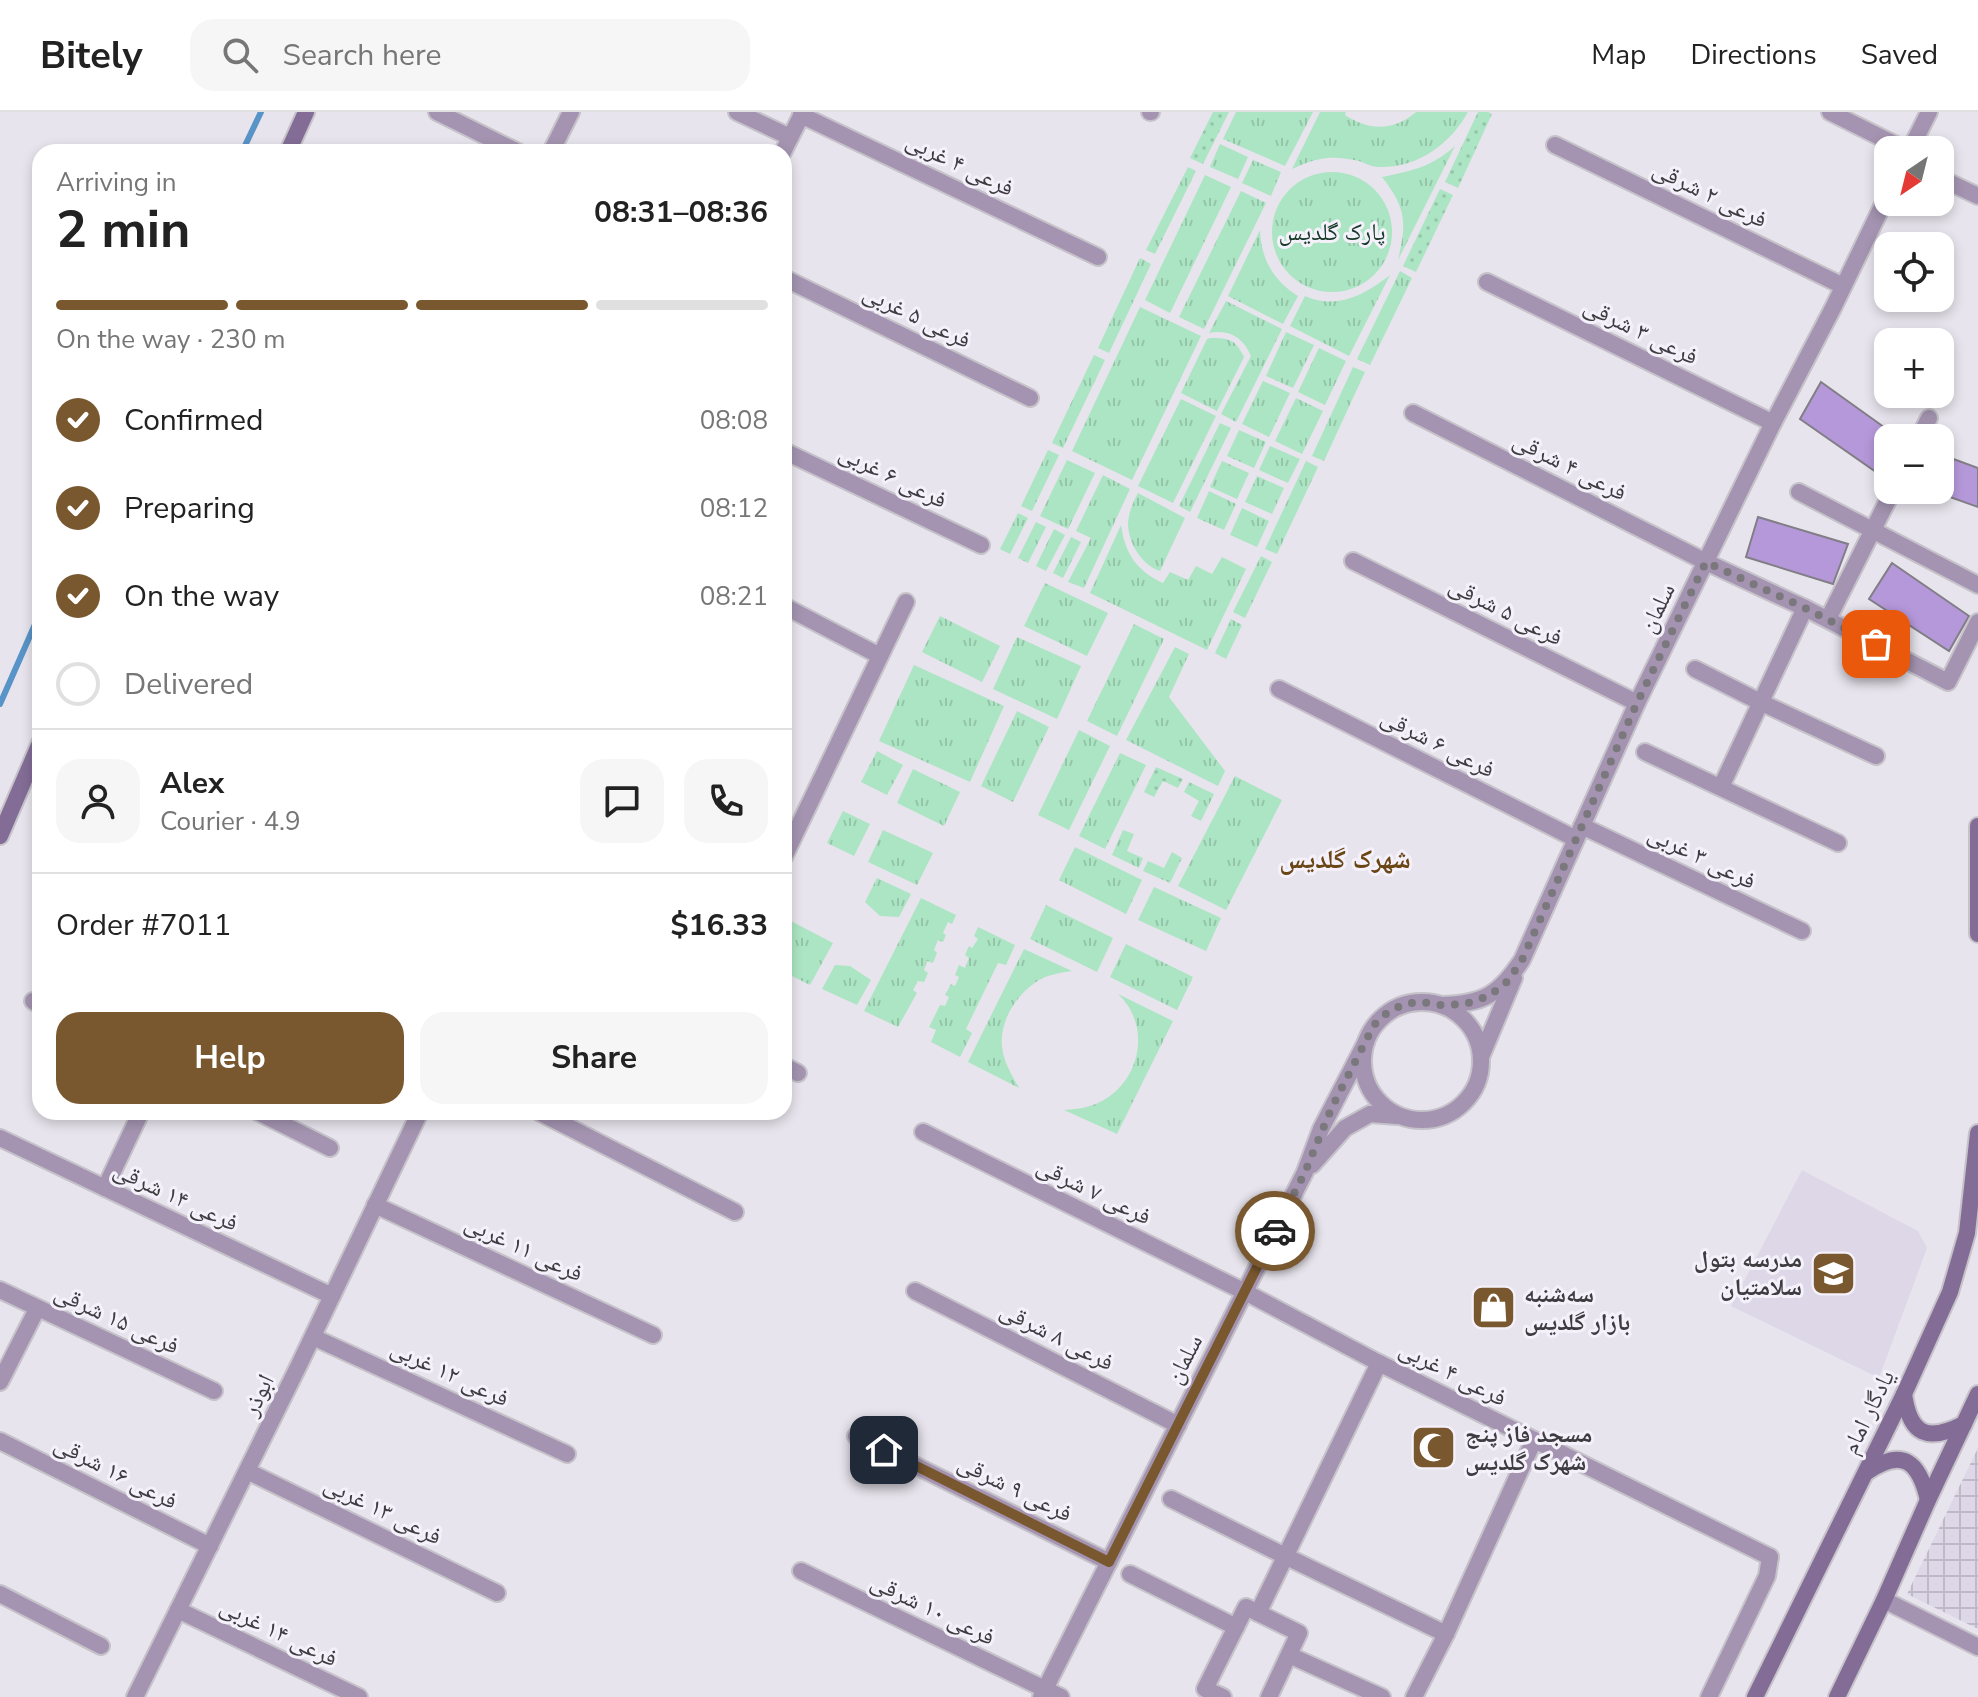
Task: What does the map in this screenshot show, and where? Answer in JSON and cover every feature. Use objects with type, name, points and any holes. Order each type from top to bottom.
[{"type":"main road","points":[[292,144],[306,112]]},
{"type":"main road","points":[[0,836],[32,762]]},
{"type":"main road","points":[[1978,826],[1978,934]]},
{"type":"main road","name":"یادگار امام","points":[[1755,1697],[1904,1394],[1950,1292],[1967,1233],[1978,1133]]},
{"type":"main road","points":[[1904,1394],[1907,1412],[1924,1433],[1938,1435],[1964,1424]]},
{"type":"main road","points":[[1837,1697],[1978,1394]]},
{"type":"main road","points":[[1865,1472],[1882,1461],[1897,1459],[1910,1463],[1919,1474],[1928,1500]]},
{"type":"street","points":[[437,112],[502,144]]},
{"type":"street","points":[[555,144],[571,112]]},
{"type":"street","points":[[737,112],[787,144],[802,113]]},
{"type":"street","points":[[1830,112],[1879,136]]},
{"type":"street","points":[[1916,136],[1929,112]]},
{"type":"street","name":"فرعی ۴ غربی","points":[[802,113],[1098,257]]},
{"type":"street","name":"فرعی ۲ شرقی","points":[[1555,145],[1843,286]]},
{"type":"street","points":[[1954,185],[1978,196]]},
{"type":"street","name":"سلمان","points":[[1441,1005],[1465,1004],[1489,996],[1508,981],[1522,960],[1637,703],[1877,216]]},
{"type":"street","name":"فرعی ۵ غربی","points":[[792,282],[1030,398]]},
{"type":"street","name":"فرعی ۳ شرقی","points":[[1487,282],[1773,423]]},
{"type":"street","name":"فرعی ۴ شرقی","points":[[1413,413],[1948,682],[1978,622]]},
{"type":"street","points":[[1926,424],[1929,418]]},
{"type":"street","name":"فرعی ۶ غربی","points":[[792,455],[981,545]]},
{"type":"street","points":[[1799,492],[1978,585]]},
{"type":"street","points":[[1828,619],[1886,504]]},
{"type":"street","name":"فرعی ۵ شرقی","points":[[1353,561],[1637,703]]},
{"type":"street","points":[[792,840],[906,602]]},
{"type":"street","points":[[1721,787],[1805,608]]},
{"type":"street","points":[[792,610],[880,656]]},
{"type":"street","points":[[1695,669],[1876,756]]},
{"type":"street","name":"فرعی ۶ شرقی","points":[[1279,689],[1579,832]]},
{"type":"street","points":[[1645,752],[1838,843]]},
{"type":"street","name":"فرعی ۳ غربی","points":[[1579,832],[1802,931]]},
{"type":"street","points":[[1305,1172],[1345,1128],[1370,1114],[1422,1120],[1441,1117],[1458,1108],[1471,1094],[1479,1076],[1481,1057],[1522,960]]},
{"type":"street","points":[[1403,1117],[1386,1108],[1373,1095],[1365,1078],[1362,1060],[1374,1025],[1387,1013],[1404,1004],[1422,1002],[1441,1005],[1469,1025],[1481,1057]]},
{"type":"street","name":"سلمان","points":[[1043,1694],[1305,1172],[1321,1129],[1366,1042]]},
{"type":"street","points":[[105,1188],[137,1120]]},
{"type":"street","points":[[274,1120],[330,1148]]},
{"type":"street","name":"ابوذر","points":[[135,1697],[416,1120]]},
{"type":"street","points":[[555,1120],[735,1212]]},
{"type":"street","name":"فرعی ۷ شرقی","points":[[923,1132],[1245,1292]]},
{"type":"street","name":"فرعی ۱۴ شرقی","points":[[0,1138],[332,1296]]},
{"type":"street","name":"فرعی ۱۱ غربی","points":[[375,1205],[653,1335]]},
{"type":"street","name":"فرعی ۱۵ شرقی","points":[[0,1290],[214,1391]]},
{"type":"street","name":"فرعی ۸ شرقی","points":[[915,1291],[1178,1425]]},
{"type":"street","name":"فرعی ۴ غربی","points":[[1245,1292],[1379,1363],[1770,1557],[1767,1576],[1709,1697]]},
{"type":"street","points":[[0,1382],[37,1309]]},
{"type":"street","name":"فرعی ۱۲ غربی","points":[[313,1337],[567,1454]]},
{"type":"street","points":[[1258,1613],[1379,1363]]},
{"type":"street","name":"فرعی ۹ شرقی","points":[[856,1436],[1109,1562]]},
{"type":"street","points":[[1414,1697],[1534,1440]]},
{"type":"street","name":"فرعی ۱۶ شرقی","points":[[0,1441],[210,1546]]},
{"type":"street","name":"فرعی ۱۳ غربی","points":[[247,1471],[497,1593]]},
{"type":"street","points":[[1171,1499],[1446,1634]]},
{"type":"street","name":"فرعی ۱۰ شرقی","points":[[801,1571],[1043,1694]]},
{"type":"street","points":[[1130,1574],[1236,1627]]},
{"type":"street","points":[[0,1594],[101,1646]]},
{"type":"street","points":[[1884,1600],[1978,1647]]},
{"type":"street","points":[[1222,1697],[1205,1689],[1246,1607],[1299,1633],[1269,1697]]},
{"type":"street","name":"فرعی ۱۴ غربی","points":[[178,1610],[359,1697]]},
{"type":"street","points":[[1289,1655],[1382,1697]]},
{"type":"street","points":[[1043,1694],[1061,1697]]},
{"type":"shaded area","name":"مدرسه بتول سلامتیان","points":[[1802,1170],[1918,1231],[1927,1248],[1879,1378],[1731,1306]]},
{"type":"shaded area","points":[[1978,1448],[1978,1629],[1907,1594]]},
{"type":"green space","points":[[1213,112],[1229,112],[1203,164],[1190,158]]},
{"type":"green space","name":"پارک گلدیس","points":[[1236,112],[1313,112],[1285,166],[1223,139]]},
{"type":"green space","name":"پارک گلدیس","points":[[1320,112],[1346,112],[1345,115],[1363,124],[1381,127],[1399,123],[1416,112],[1468,112],[1442,144],[1405,164],[1377,167],[1332,158],[1292,169]]},
{"type":"green space","points":[[1478,112],[1492,114],[1458,188],[1445,182]]},
{"type":"green space","name":"پارک گلدیس","points":[[1220,144],[1248,157],[1238,179],[1210,167]]},
{"type":"green space","name":"پارک گلدیس","points":[[1455,146],[1398,260],[1403,235],[1402,216],[1396,198],[1382,177],[1429,163]]},
{"type":"green space","name":"پارک گلدیس","points":[[1253,160],[1281,172],[1271,196],[1242,183]]},
{"type":"green space","points":[[1188,167],[1196,171],[1155,254],[1146,250]]},
{"type":"green space","name":"پارک گلدیس","points":[[1332,172],[1355,176],[1375,189],[1388,209],[1392,232],[1388,255],[1375,275],[1355,288],[1332,292],[1309,288],[1289,275],[1276,255],[1272,232],[1276,209],[1289,189],[1309,176]]},
{"type":"green space","name":"پارک گلدیس","points":[[1205,175],[1231,187],[1170,313],[1145,300]]},
{"type":"green space","points":[[1440,189],[1453,195],[1416,272],[1403,266]]},
{"type":"green space","name":"پارک گلدیس","points":[[1241,191],[1266,203],[1204,329],[1179,317]]},
{"type":"green space","name":"پارک گلدیس","points":[[1260,230],[1270,268],[1298,296],[1283,324],[1228,296]]},
{"type":"green space","points":[[1140,258],[1151,264],[1109,353],[1098,348]]},
{"type":"green space","name":"پارک گلدیس","points":[[1400,271],[1412,278],[1370,365],[1357,359]]},
{"type":"green space","name":"پارک گلدیس","points":[[1390,275],[1349,356],[1290,326],[1305,296],[1339,301],[1371,289]]},
{"type":"green space","points":[[1226,301],[1282,329],[1236,422],[1221,414],[1251,356],[1244,344],[1234,336],[1223,332],[1209,333]]},
{"type":"green space","points":[[1140,307],[1201,336],[1132,480],[1072,451]]},
{"type":"green space","points":[[1286,332],[1314,345],[1293,388],[1266,376]]},
{"type":"green space","points":[[1210,338],[1231,341],[1244,357],[1217,411],[1181,393]]},
{"type":"green space","points":[[1319,348],[1346,361],[1325,405],[1298,392]]},
{"type":"green space","points":[[1094,355],[1105,360],[1063,448],[1052,443]]},
{"type":"green space","points":[[1353,367],[1365,372],[1324,461],[1312,456]]},
{"type":"green space","points":[[1263,381],[1290,393],[1269,437],[1242,424]]},
{"type":"green space","points":[[1296,398],[1323,411],[1302,454],[1275,441]]},
{"type":"green space","points":[[1181,399],[1216,416],[1173,503],[1138,486]]},
{"type":"green space","points":[[1220,423],[1231,428],[1190,512],[1179,506]]},
{"type":"green space","points":[[1239,430],[1266,442],[1254,468],[1227,456]]},
{"type":"green space","points":[[1270,446],[1300,459],[1288,483],[1259,470]]},
{"type":"green space","points":[[1048,450],[1059,455],[1032,511],[1021,506]]},
{"type":"green space","points":[[1067,460],[1095,473],[1068,529],[1040,516]]},
{"type":"green space","points":[[1222,461],[1249,473],[1237,499],[1210,487]]},
{"type":"green space","points":[[1306,461],[1318,467],[1277,554],[1265,549]]},
{"type":"green space","points":[[1103,475],[1130,489],[1084,588],[1068,582],[1091,538],[1076,531]]},
{"type":"green space","points":[[1257,476],[1284,488],[1272,514],[1245,502]]},
{"type":"green space","points":[[1209,491],[1236,504],[1224,530],[1197,518]]},
{"type":"green space","points":[[1138,493],[1185,518],[1160,571],[1142,559],[1131,539],[1129,517]]},
{"type":"green space","points":[[1242,508],[1269,521],[1257,547],[1230,535]]},
{"type":"green space","points":[[1018,513],[1028,518],[1010,554],[1000,549]]},
{"type":"green space","points":[[1036,522],[1046,527],[1028,563],[1018,558]]},
{"type":"green space","points":[[1121,525],[1129,553],[1139,567],[1163,583],[1170,572],[1188,580],[1196,566],[1212,574],[1222,557],[1246,569],[1207,650],[1090,593]]},
{"type":"green space","points":[[1054,529],[1065,535],[1046,571],[1036,566]]},
{"type":"green space","points":[[1071,537],[1081,542],[1063,578],[1053,573]]},
{"type":"green space","points":[[1261,556],[1272,562],[1245,618],[1233,612]]},
{"type":"green space","points":[[1045,583],[1108,613],[1087,656],[1024,626]]},
{"type":"green space","points":[[940,616],[1000,646],[982,682],[922,652]]},
{"type":"green space","points":[[1231,619],[1242,625],[1226,659],[1215,653]]},
{"type":"green space","points":[[1134,624],[1164,639],[1117,736],[1087,721]]},
{"type":"green space","points":[[1017,637],[1081,666],[1057,719],[993,689]]},
{"type":"green space","points":[[1175,647],[1189,654],[1169,697],[1225,771],[1218,786],[1126,740]]},
{"type":"green space","points":[[914,665],[1004,706],[970,782],[879,741]]},
{"type":"green space","points":[[1017,711],[1049,727],[1013,802],[981,786]]},
{"type":"green space","points":[[1079,730],[1110,746],[1069,830],[1038,815]]},
{"type":"green space","points":[[877,751],[903,765],[887,795],[861,782]]},
{"type":"green space","points":[[1120,753],[1146,765],[1105,849],[1079,836]]},
{"type":"green space","points":[[1156,767],[1183,779],[1178,788],[1163,781],[1154,797],[1144,792]]},
{"type":"green space","points":[[913,769],[960,792],[944,826],[897,803]]},
{"type":"green space","points":[[1235,776],[1282,800],[1226,910],[1178,886]]},
{"type":"green space","points":[[1189,782],[1214,794],[1201,821],[1191,816],[1199,801],[1184,792]]},
{"type":"green space","points":[[843,811],[870,824],[854,856],[827,843]]},
{"type":"green space","points":[[883,830],[933,853],[917,885],[868,862]]},
{"type":"green space","points":[[1123,830],[1134,834],[1127,851],[1143,858],[1139,868],[1112,855]]},
{"type":"green space","points":[[1075,847],[1142,880],[1126,914],[1059,880]]},
{"type":"green space","points":[[1172,852],[1182,858],[1170,883],[1143,871],[1148,861],[1164,868]]},
{"type":"green space","points":[[877,878],[911,894],[899,917],[880,916],[865,902]]},
{"type":"green space","points":[[1154,887],[1221,918],[1206,951],[1138,920]]},
{"type":"green space","points":[[921,898],[956,915],[952,924],[948,922],[943,942],[938,940],[933,963],[927,961],[924,970],[928,973],[924,982],[918,981],[913,990],[917,993],[898,1027],[864,1011]]},
{"type":"green space","points":[[1046,905],[1113,938],[1097,972],[1030,939]]},
{"type":"green space","points":[[792,922],[833,943],[810,985],[792,976]]},
{"type":"green space","points":[[978,927],[1015,945],[1006,965],[998,963],[966,1029],[972,1033],[960,1057],[931,1042],[936,1030],[929,1027],[940,1005],[945,1006],[949,997],[945,995],[951,984],[955,986],[959,965],[965,968],[969,958],[965,955],[969,946],[972,948],[978,939],[974,936]]},
{"type":"green space","points":[[1126,944],[1193,977],[1177,1010],[1110,977]]},
{"type":"green space","points":[[1024,949],[1072,971],[1036,982],[1020,996],[1009,1013],[1002,1033],[1003,1053],[1019,1088],[968,1062]]},
{"type":"green space","points":[[835,965],[850,966],[871,980],[857,1005],[822,989]]},
{"type":"green space","points":[[1118,994],[1173,1021],[1117,1134],[1064,1110],[1097,1104],[1119,1088],[1128,1076],[1138,1049],[1138,1034],[1128,1006]]},
{"type":"building","points":[[1821,382],[1880,424],[1874,424],[1874,471],[1800,419]]},
{"type":"building","points":[[1954,459],[1978,468],[1978,507],[1954,498]]},
{"type":"building","points":[[1758,517],[1848,544],[1833,584],[1746,557]]},
{"type":"building","points":[[1892,563],[1969,616],[1949,651],[1869,599]]},
{"type":"waterway","points":[[246,144],[261,112]]},
{"type":"waterway","points":[[0,704],[32,631]]},
{"type":"way so far","points":[[1275,1231],[1305,1172],[1321,1129],[1374,1025],[1404,1004],[1465,1004],[1489,996],[1508,981],[1522,960],[1637,703],[1706,562],[1876,644]]},
{"type":"place","name":"مدرسه بتول سلامتیان","points":[[1833,1273]]},
{"type":"place","name":"سه‌شنبه بازار گلدیس","points":[[1493,1308]]},
{"type":"place","name":"مسجد فاز پنج شهرک گلدیس","points":[[1434,1448]]},
{"type":"district","name":"شهرک گلدیس","points":[[1345,859]]},
{"type":"route","points":[[884,1450],[1109,1562],[1275,1231]]}]
